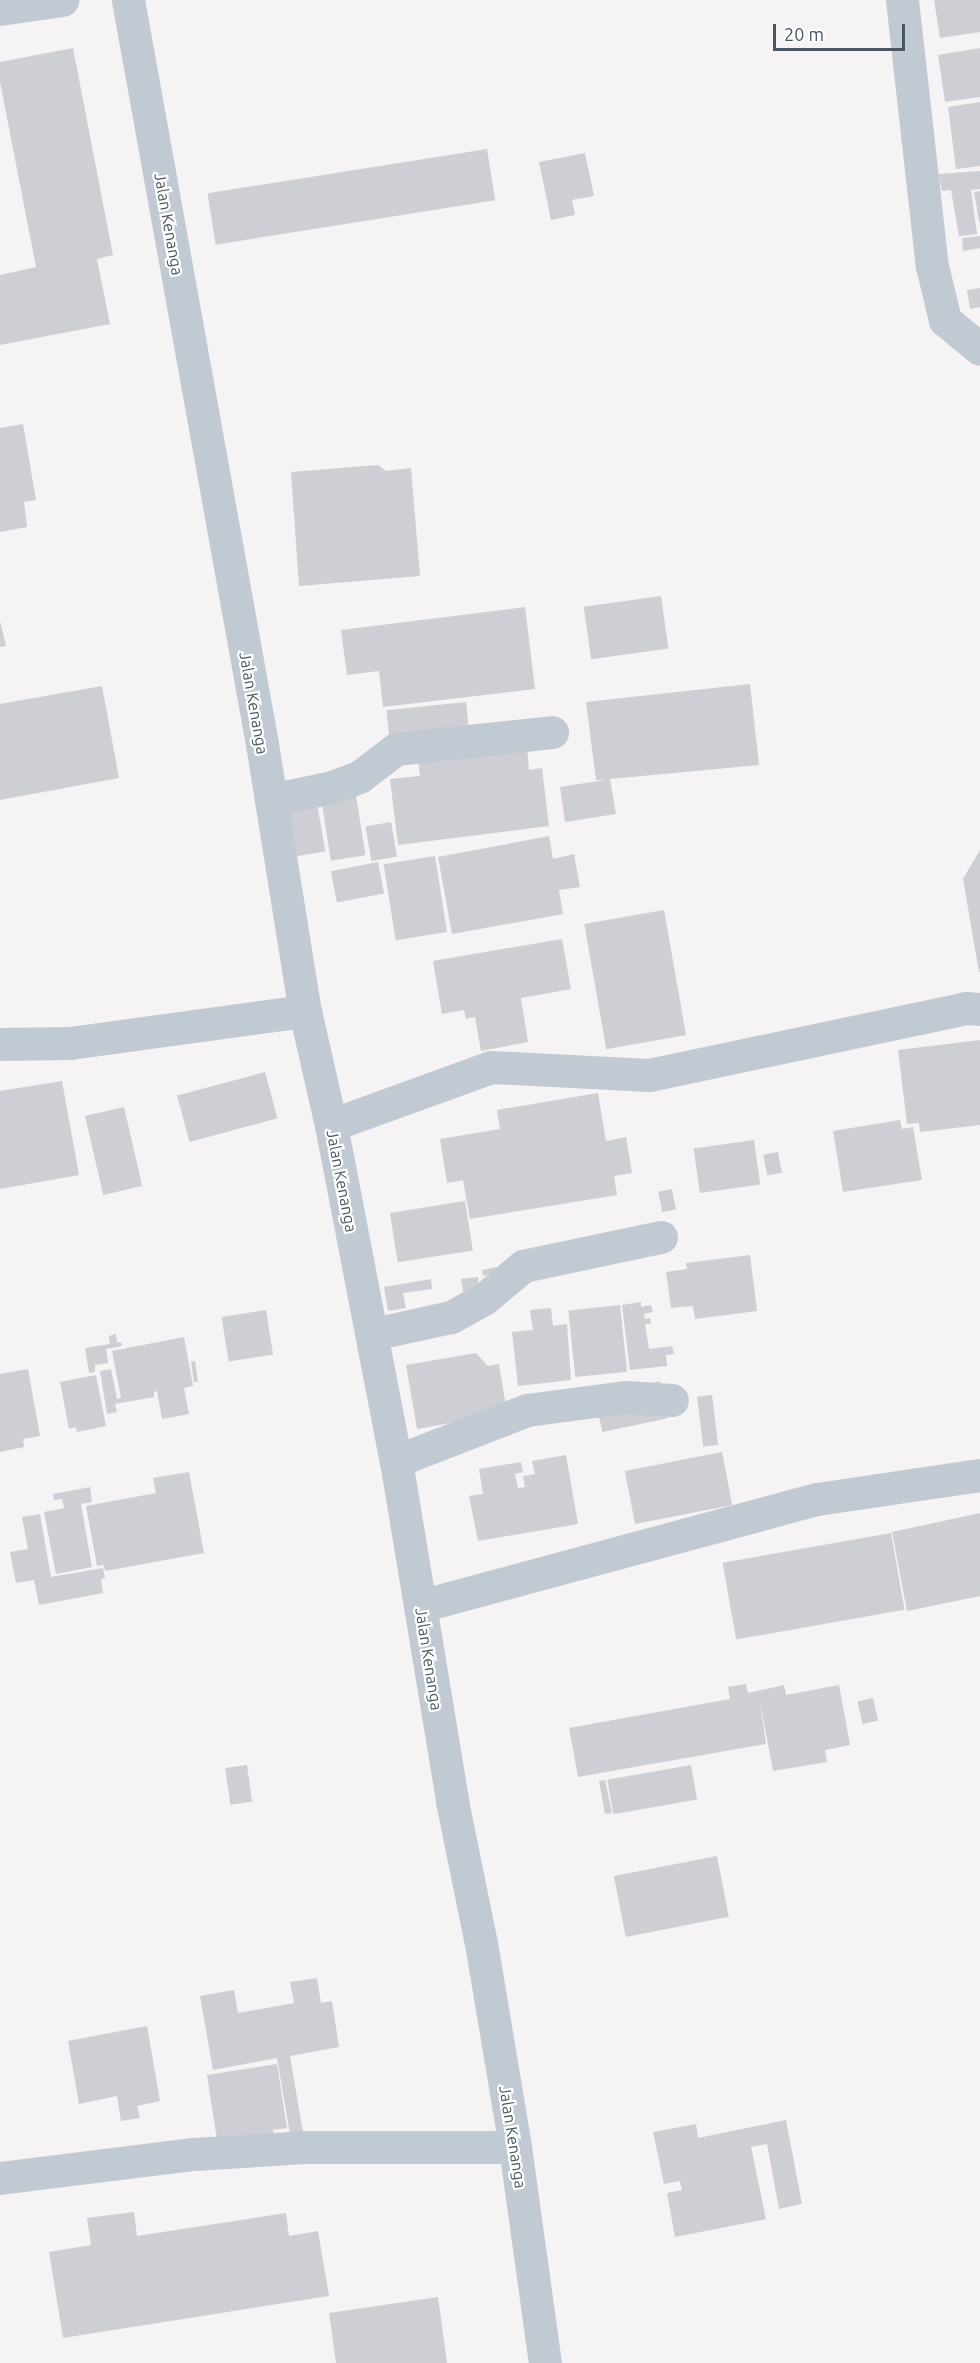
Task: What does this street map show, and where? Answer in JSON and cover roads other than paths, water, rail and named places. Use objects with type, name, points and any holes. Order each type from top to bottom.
[{"type":"street","points":[[0,9],[62,0]]},
{"type":"street","name":"Jalan Kenanga","points":[[128,0],[271,800],[305,1011],[331,1125],[396,1461],[452,1801],[481,1943],[515,2147],[545,2363]]},
{"type":"street","points":[[902,0],[932,266],[945,320],[980,349]]},
{"type":"street","points":[[271,800],[332,787],[359,777],[396,749],[552,732]]},
{"type":"street","points":[[331,1125],[491,1067],[649,1074],[966,1008],[980,1009]]},
{"type":"street","points":[[0,1044],[70,1043],[305,1011]]},
{"type":"street","points":[[373,1334],[451,1317],[484,1299],[523,1266],[661,1237]]},
{"type":"street","points":[[396,1461],[527,1410],[626,1397],[672,1400]]},
{"type":"street","points":[[420,1606],[817,1499],[980,1474]]},
{"type":"street","points":[[0,2178],[115,2166],[194,2154],[305,2147],[515,2147]]}]
